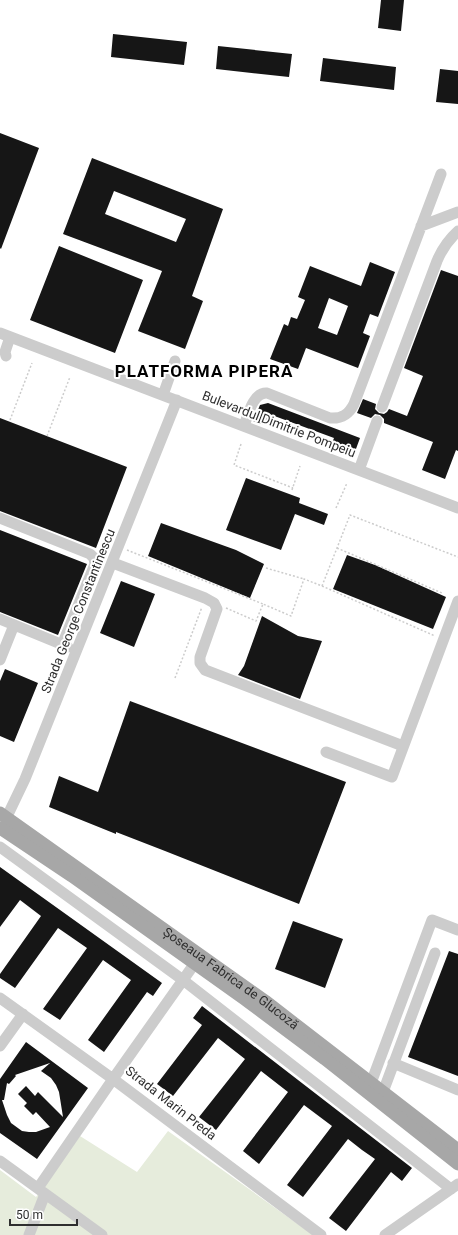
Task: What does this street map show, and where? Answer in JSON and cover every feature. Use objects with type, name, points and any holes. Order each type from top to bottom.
[{"type":"main road","name":"Șoseaua Fabrica de Glucoză","points":[[2,822],[72,876],[302,1041],[458,1164]]},
{"type":"main road","name":"Șoseaua Fabrica de Glucoză","points":[[2,822],[260,998],[458,1150]]},
{"type":"street","points":[[244,426],[254,400],[258,395],[263,393],[267,393],[330,418],[340,417],[348,413],[354,404],[441,174]]},
{"type":"street","points":[[421,226],[458,212]]},
{"type":"street","points":[[382,407],[436,261],[444,246],[458,231]]},
{"type":"street","points":[[4,354],[5,335]]},
{"type":"street","name":"Bulevardul Dimitrie Pompeiu","points":[[5,335],[458,508]]},
{"type":"street","points":[[163,395],[175,361]]},
{"type":"street","name":"Strada George Constantinescu","points":[[2,822],[25,780],[177,400]]},
{"type":"street","points":[[359,470],[377,420]]},
{"type":"street","points":[[0,518],[90,554],[94,558],[95,564],[62,645]]},
{"type":"street","points":[[113,563],[210,600],[217,609],[200,657],[200,663],[206,670],[403,746]]},
{"type":"street","points":[[326,752],[392,777],[458,601]]},
{"type":"street","points":[[0,619],[77,651]]},
{"type":"street","points":[[0,660],[14,625]]},
{"type":"street","points":[[0,847],[183,980],[455,1186],[385,1235]]},
{"type":"street","points":[[371,1083],[432,920],[458,930]]},
{"type":"street","points":[[383,1092],[435,953]]},
{"type":"street","name":"Strada Marin Preda","points":[[195,963],[113,1079],[321,1235]]},
{"type":"street","points":[[0,998],[113,1079],[41,1191],[29,1235]]},
{"type":"street","points":[[0,1046],[23,1014]]},
{"type":"street","points":[[393,1064],[458,1090]]},
{"type":"street","points":[[0,1161],[102,1235]]},
{"type":"path","points":[[10,420],[32,363]]},
{"type":"path","points":[[47,436],[70,378]]},
{"type":"path","points":[[241,444],[234,465],[293,489],[300,466]]},
{"type":"path","points":[[336,508],[347,484]]},
{"type":"path","points":[[322,586],[350,515],[458,557]]},
{"type":"path","points":[[337,548],[442,593]]},
{"type":"path","points":[[127,550],[291,616],[304,578]]},
{"type":"path","points":[[266,568],[304,578],[435,636]]},
{"type":"path","points":[[176,678],[210,600],[256,621],[263,604]]},
{"type":"green space","points":[[168,1131],[313,1235],[0,1235],[0,1170],[36,1197],[80,1136],[137,1172]]},
{"type":"building","points":[[381,0],[404,0],[401,31],[378,28]]},
{"type":"building","points":[[113,34],[187,42],[184,65],[111,57]]},
{"type":"building","points":[[218,46],[292,54],[289,77],[216,69]]},
{"type":"building","points":[[323,58],[396,67],[394,90],[320,81]]},
{"type":"building","points":[[440,69],[458,71],[458,104],[436,102]]},
{"type":"building","points":[[0,133],[39,148],[1,249],[0,248]]},
{"type":"building","points":[[92,158],[223,209],[192,296],[203,301],[185,349],[138,331],[162,271],[63,234]],"holes":[[[114,191],[186,219],[176,242],[105,214]]]},
{"type":"building","points":[[59,246],[143,280],[115,353],[30,320]]},
{"type":"building","points":[[370,262],[395,272],[378,317],[370,314],[363,333],[370,336],[358,368],[306,348],[298,369],[270,359],[284,324],[288,326],[291,317],[297,319],[305,300],[298,297],[310,266],[361,286]],"holes":[[[329,298],[348,306],[337,335],[318,328]]]},
{"type":"building","points":[[441,270],[458,276],[458,451],[456,450],[445,479],[422,470],[433,442],[384,423],[384,419],[380,415],[375,414],[371,418],[357,413],[363,399],[376,404],[375,409],[379,413],[384,414],[389,409],[407,416],[423,376],[404,368]]},
{"type":"building","points":[[268,403],[360,438],[353,457],[330,448],[334,438],[269,414],[265,425],[253,421],[260,405]]},
{"type":"building","points":[[0,418],[127,467],[96,548],[0,511]]},
{"type":"building","points":[[246,478],[300,498],[299,503],[328,514],[324,525],[295,514],[281,550],[226,530]]},
{"type":"building","points":[[161,523],[236,550],[264,564],[250,598],[148,556]]},
{"type":"building","points":[[0,530],[87,564],[58,635],[0,612]]},
{"type":"building","points":[[347,555],[375,565],[446,597],[433,629],[333,589]]},
{"type":"building","points":[[121,581],[155,594],[134,647],[100,633]]},
{"type":"building","points":[[262,616],[298,636],[322,641],[300,699],[238,675],[244,666]]},
{"type":"building","points":[[5,669],[38,683],[14,742],[0,736],[0,681]]},
{"type":"building","points":[[130,701],[346,782],[299,904],[49,807],[59,776],[98,792]]},
{"type":"building","points":[[0,867],[162,983],[153,996],[147,992],[104,1052],[88,1040],[131,980],[103,960],[60,1020],[43,1009],[87,948],[58,928],[15,988],[0,978],[0,974],[41,916],[20,900],[0,927]]},
{"type":"building","points":[[293,921],[343,939],[325,988],[275,969]]},
{"type":"building","points":[[449,951],[458,954],[458,1076],[408,1057]]},
{"type":"building","points":[[202,1006],[412,1168],[402,1181],[391,1172],[346,1231],[329,1218],[375,1159],[348,1139],[303,1197],[287,1185],[332,1126],[304,1105],[259,1164],[243,1151],[288,1092],[261,1071],[216,1130],[199,1117],[245,1059],[218,1038],[173,1096],[157,1084],[202,1025],[193,1018]]},
{"type":"building","points":[[26,1042],[88,1088],[37,1159],[0,1133],[0,1079]],"holes":[[[50,1063],[41,1071],[51,1078],[56,1085],[59,1092],[63,1117],[38,1092],[35,1096],[26,1086],[18,1094],[27,1103],[24,1106],[33,1115],[36,1112],[50,1127],[36,1132],[22,1131],[11,1123],[2,1100],[4,1100],[7,1083],[9,1084],[16,1076],[15,1075]]]},
{"type":"district","name":"PLATFORMA PIPERA","points":[[204,371]]}]
